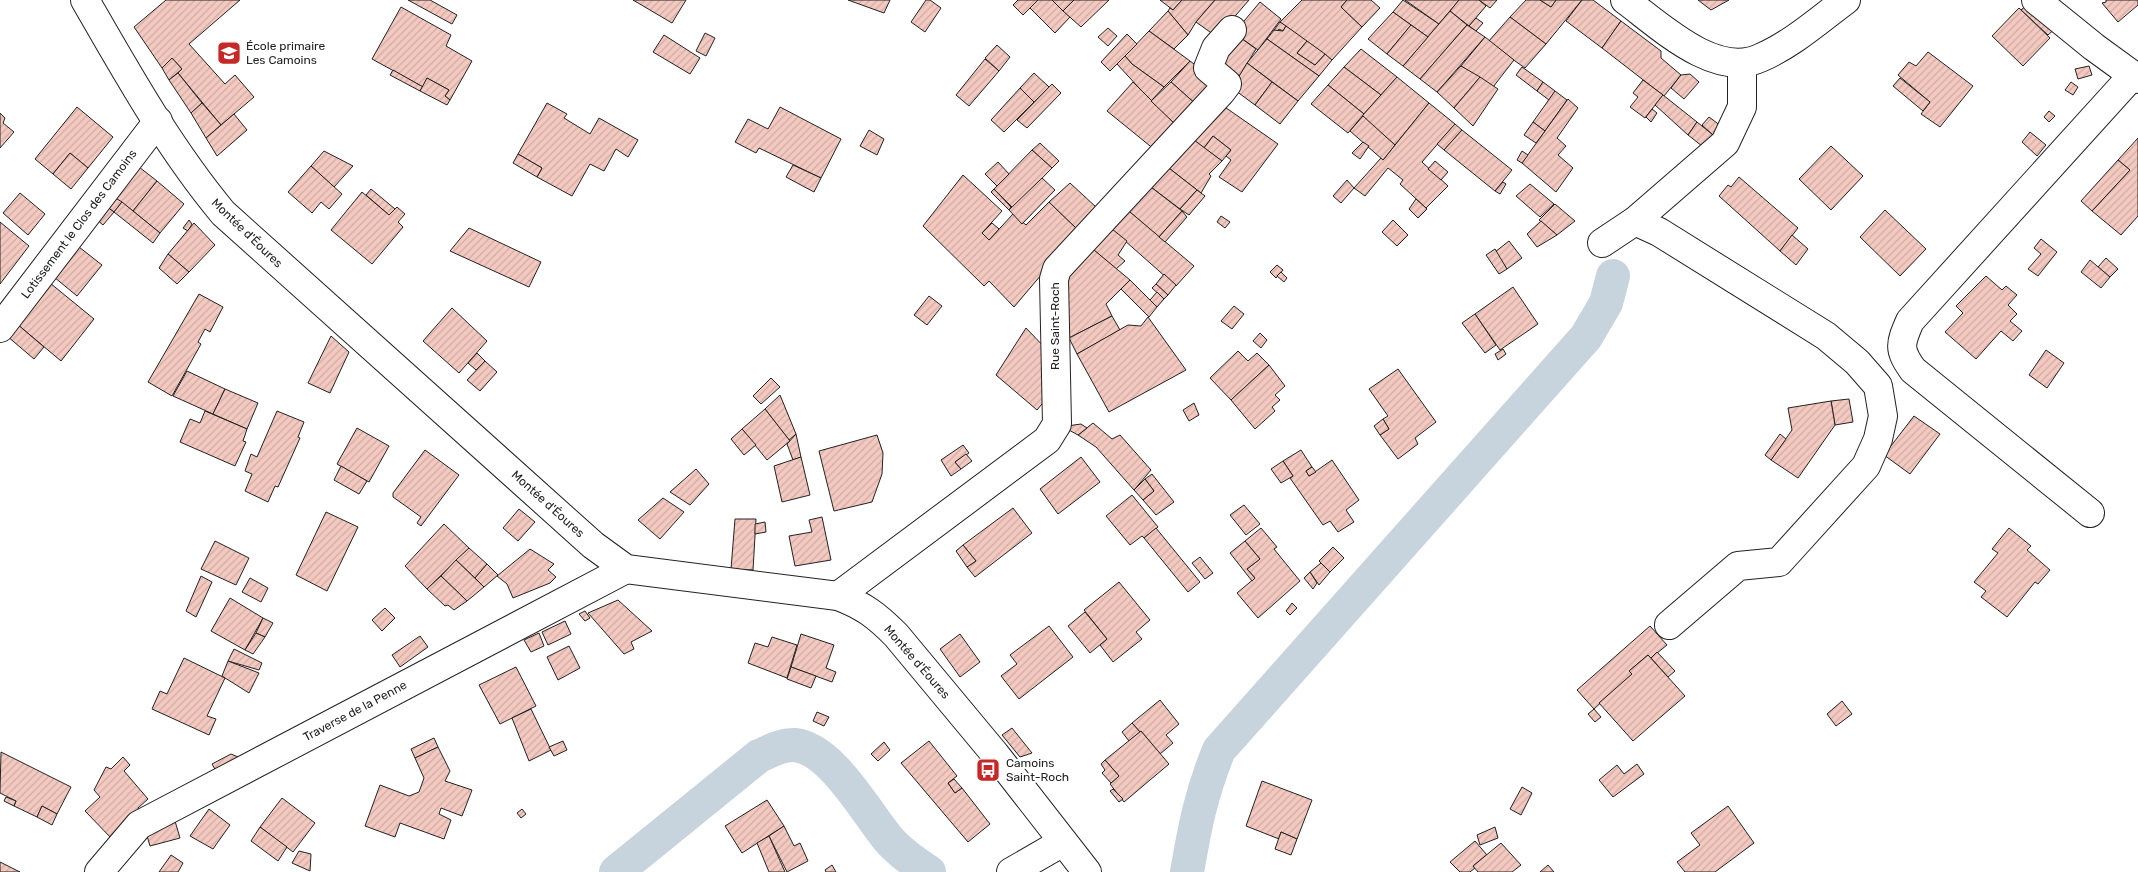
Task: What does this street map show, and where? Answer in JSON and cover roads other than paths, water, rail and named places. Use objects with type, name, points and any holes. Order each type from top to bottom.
[{"type":"street","name":"Montée d'Éoures","points":[[85,0],[158,121],[204,189],[223,213],[593,544],[626,569],[838,596],[861,605],[879,618],[896,635],[995,754],[1087,872]]},
{"type":"street","points":[[1625,0],[1700,53],[1721,61],[1742,63],[1758,59],[1777,50],[1846,0]]},
{"type":"street","points":[[2036,0],[2094,47],[2136,77],[1910,321],[1901,343],[1904,357],[1913,370],[2090,513]]},
{"type":"street","name":"Rue Saint-Roch","points":[[838,596],[1047,440],[1056,424],[1054,279],[1057,269],[1222,92],[1227,84],[1208,68],[1216,48],[1232,30]]},
{"type":"street","points":[[1602,244],[1635,221],[1725,143],[1742,107],[1742,63]]},
{"type":"street","name":"Lotissement le Clos des Camoins","points":[[0,328],[158,121]]},
{"type":"street","points":[[1635,221],[1659,232],[1826,336],[1857,362],[1878,386],[1883,416],[1878,439],[1866,466],[1779,562],[1738,566],[1669,625]]},
{"type":"street","name":"Traverse de la Penne","points":[[99,872],[139,825],[626,569]]},
{"type":"street","points":[[1011,872],[1063,842]]},
{"type":"waterway","points":[[1187,872],[1199,810],[1219,750],[1586,337],[1606,303],[1613,276]]},
{"type":"waterway","points":[[616,872],[759,756],[777,748],[790,745],[809,749],[822,758],[848,784],[890,841],[908,858],[929,872]]},
{"type":"place","name":"École primaire Les Camoins","points":[[229,53]]},
{"type":"place","name":"Camoins Saint-Roch","points":[[988,770]]}]
